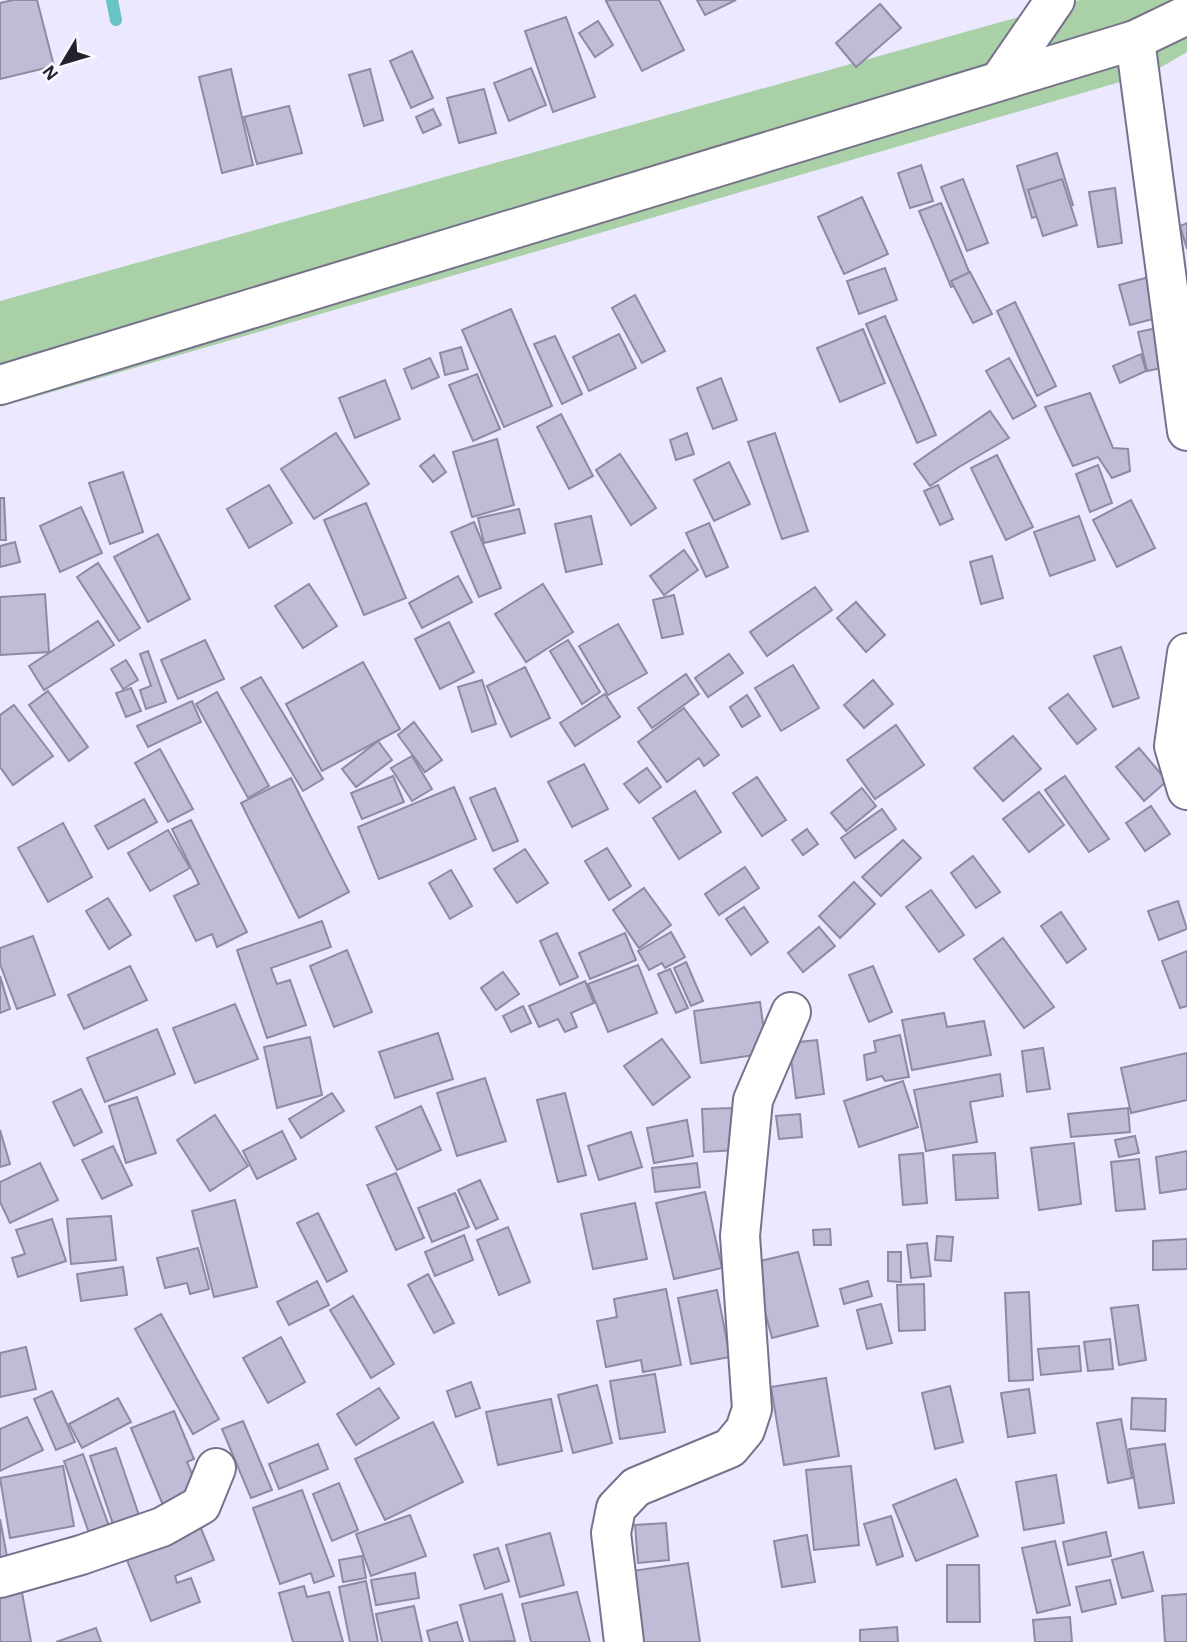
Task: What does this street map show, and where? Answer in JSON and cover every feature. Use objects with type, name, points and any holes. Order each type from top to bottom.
[{"type":"street","points":[[1000,80],[1055,0]]},
{"type":"street","points":[[0,385],[1135,40],[1187,15]]},
{"type":"street","points":[[1135,40],[1187,431]]},
{"type":"street","points":[[1187,653],[1174,746],[1187,790]]},
{"type":"street","points":[[624,1642],[611,1533],[616,1508],[636,1487],[730,1448],[745,1430],[752,1409],[740,1236],[753,1100],[791,1012]]},
{"type":"street","points":[[0,1578],[81,1555],[162,1527],[201,1506],[216,1468]]},
{"type":"green space","points":[[1080,0],[1187,0],[1187,52],[1151,73],[0,407],[0,301]]},
{"type":"building","points":[[37,0],[54,66],[0,79],[0,3]]},
{"type":"building","points":[[659,0],[684,50],[642,71],[606,1]]},
{"type":"building","points":[[697,0],[736,0],[705,15]]},
{"type":"building","points":[[880,4],[901,28],[856,67],[836,43]]},
{"type":"building","points":[[566,17],[595,97],[553,112],[525,31]]},
{"type":"building","points":[[598,21],[613,45],[595,57],[579,33]]},
{"type":"building","points":[[412,51],[433,98],[411,108],[390,61]]},
{"type":"building","points":[[531,68],[546,105],[509,121],[494,83]]},
{"type":"building","points":[[231,69],[253,165],[222,173],[199,77]]},
{"type":"building","points":[[370,69],[383,120],[364,126],[349,75]]},
{"type":"building","points":[[484,89],[496,133],[459,143],[447,98]]},
{"type":"building","points":[[289,106],[302,153],[257,164],[244,117]]},
{"type":"building","points":[[433,109],[441,125],[423,133],[416,117]]},
{"type":"building","points":[[1057,153],[1073,205],[1032,218],[1017,166]]},
{"type":"building","points":[[921,165],[933,201],[910,208],[898,173]]},
{"type":"building","points":[[963,179],[988,243],[967,251],[941,187]]},
{"type":"building","points":[[1062,179],[1077,225],[1043,236],[1028,190]]},
{"type":"building","points":[[1115,188],[1122,243],[1098,247],[1089,192]]},
{"type":"building","points":[[862,197],[888,254],[844,274],[818,217]]},
{"type":"building","points":[[941,203],[972,279],[951,287],[919,211]]},
{"type":"building","points":[[1187,223],[1187,249],[1180,226]]},
{"type":"building","points":[[885,268],[897,300],[859,314],[847,281]]},
{"type":"building","points":[[970,272],[992,314],[973,323],[951,281]]},
{"type":"building","points":[[1153,276],[1164,316],[1130,325],[1119,285]]},
{"type":"building","points":[[635,295],[665,351],[642,363],[612,308]]},
{"type":"building","points":[[1015,302],[1056,386],[1037,396],[997,311]]},
{"type":"building","points":[[511,309],[552,406],[504,427],[462,330]]},
{"type":"building","points":[[885,316],[936,435],[917,443],[866,324]]},
{"type":"building","points":[[1162,327],[1171,366],[1147,371],[1138,332]]},
{"type":"building","points":[[863,329],[885,383],[840,402],[817,348]]},
{"type":"building","points":[[619,334],[636,368],[589,391],[573,357]]},
{"type":"building","points":[[555,336],[582,394],[562,404],[534,344]]},
{"type":"building","points":[[461,347],[468,369],[445,375],[440,353]]},
{"type":"building","points":[[1141,354],[1146,371],[1120,383],[1113,366]]},
{"type":"building","points":[[430,358],[439,377],[412,389],[404,369]]},
{"type":"building","points":[[1009,358],[1036,406],[1013,419],[986,371]]},
{"type":"building","points":[[477,374],[500,429],[473,441],[449,385]]},
{"type":"building","points":[[721,378],[737,420],[713,429],[697,388]]},
{"type":"building","points":[[385,380],[400,419],[355,438],[339,398]]},
{"type":"building","points":[[1090,393],[1113,448],[1128,449],[1130,471],[1112,478],[1098,457],[1073,466],[1045,407]]},
{"type":"building","points":[[990,411],[1009,438],[930,486],[914,464]]},
{"type":"building","points":[[561,414],[593,476],[569,489],[537,427]]},
{"type":"building","points":[[336,433],[369,484],[314,519],[281,469]]},
{"type":"building","points":[[687,433],[694,454],[676,460],[670,440]]},
{"type":"building","points":[[775,433],[808,531],[782,539],[748,442]]},
{"type":"building","points":[[497,439],[514,505],[472,517],[453,452]]},
{"type":"building","points":[[620,454],[656,508],[631,525],[596,470]]},
{"type":"building","points":[[434,455],[446,472],[433,482],[420,466]]},
{"type":"building","points":[[997,455],[1033,527],[1006,540],[971,468]]},
{"type":"building","points":[[729,462],[750,504],[714,521],[694,480]]},
{"type":"building","points":[[1098,465],[1112,503],[1090,512],[1076,474]]},
{"type":"building","points":[[123,472],[143,532],[110,544],[89,483]]},
{"type":"building","points":[[269,485],[292,523],[249,548],[227,509]]},
{"type":"building","points":[[938,485],[953,519],[940,525],[924,491]]},
{"type":"building","points":[[0,498],[4,498],[6,540],[0,540]]},
{"type":"building","points":[[1131,500],[1155,548],[1117,567],[1093,520]]},
{"type":"building","points":[[366,503],[406,598],[364,615],[324,520]]},
{"type":"building","points":[[81,507],[102,553],[60,572],[40,526]]},
{"type":"building","points":[[519,509],[525,533],[484,543],[478,518]]},
{"type":"building","points":[[591,516],[602,564],[566,572],[555,524]]},
{"type":"building","points":[[1079,516],[1095,560],[1050,576],[1034,532]]},
{"type":"building","points":[[474,522],[501,588],[479,597],[451,532]]},
{"type":"building","points":[[709,523],[728,567],[706,577],[686,533]]},
{"type":"building","points":[[158,534],[190,599],[148,622],[114,557]]},
{"type":"building","points":[[15,542],[20,562],[0,567],[0,546]]},
{"type":"building","points":[[684,550],[698,570],[664,595],[650,576]]},
{"type":"building","points":[[992,556],[1003,598],[981,604],[970,562]]},
{"type":"building","points":[[98,563],[140,628],[119,641],[77,577]]},
{"type":"building","points":[[458,576],[472,602],[422,628],[409,603]]},
{"type":"building","points":[[309,584],[337,626],[303,648],[275,606]]},
{"type":"building","points":[[543,584],[573,632],[526,662],[495,614]]},
{"type":"building","points":[[815,587],[832,610],[767,656],[750,632]]},
{"type":"building","points":[[45,594],[49,652],[0,655],[0,597]]},
{"type":"building","points":[[674,595],[683,634],[662,638],[653,600]]},
{"type":"building","points":[[856,602],[885,635],[866,652],[837,618]]},
{"type":"building","points":[[98,621],[114,645],[44,690],[29,666]]},
{"type":"building","points":[[449,622],[474,672],[440,689],[415,639]]},
{"type":"building","points":[[618,624],[647,673],[608,695],[579,646]]},
{"type":"building","points":[[205,640],[224,679],[178,699],[161,660]]},
{"type":"building","points":[[568,640],[600,692],[582,704],[550,651]]},
{"type":"building","points":[[1121,647],[1139,698],[1113,707],[1094,656]]},
{"type":"building","points":[[148,651],[166,702],[146,709],[140,690],[151,686],[140,654]]},
{"type":"building","points":[[729,654],[743,673],[708,697],[695,678]]},
{"type":"building","points":[[126,660],[138,680],[123,689],[111,669]]},
{"type":"building","points":[[363,662],[400,729],[322,771],[286,704]]},
{"type":"building","points":[[793,665],[819,708],[781,731],[755,688]]},
{"type":"building","points":[[525,667],[550,718],[511,737],[487,686]]},
{"type":"building","points":[[686,674],[699,694],[652,728],[638,708]]},
{"type":"building","points":[[261,677],[323,779],[303,791],[241,688]]},
{"type":"building","points":[[482,680],[496,724],[472,732],[458,687]]},
{"type":"building","points":[[873,680],[893,704],[864,728],[844,705]]},
{"type":"building","points":[[131,688],[141,711],[126,717],[116,693]]},
{"type":"building","points":[[48,691],[88,747],[69,761],[29,705]]},
{"type":"building","points":[[217,692],[269,786],[248,798],[196,704]]},
{"type":"building","points":[[605,694],[620,717],[575,746],[560,723]]},
{"type":"building","points":[[1068,694],[1096,729],[1077,744],[1049,708]]},
{"type":"building","points":[[747,695],[760,716],[742,727],[730,707]]},
{"type":"building","points":[[192,701],[201,722],[148,747],[137,726]]},
{"type":"building","points":[[14,705],[53,756],[13,785],[0,767],[0,715]]},
{"type":"building","points":[[684,708],[719,755],[704,766],[699,758],[667,782],[638,742]]},
{"type":"building","points":[[414,722],[442,760],[425,772],[398,735]]},
{"type":"building","points":[[896,725],[924,765],[875,799],[847,760]]},
{"type":"building","points":[[1013,736],[1041,769],[1003,801],[974,768]]},
{"type":"building","points":[[378,741],[392,760],[356,787],[342,769]]},
{"type":"building","points":[[1139,748],[1167,781],[1144,801],[1116,767]]},
{"type":"building","points":[[160,749],[193,809],[168,822],[135,763]]},
{"type":"building","points":[[412,756],[432,789],[412,801],[391,768]]},
{"type":"building","points":[[584,764],[608,809],[572,827],[548,782]]},
{"type":"building","points":[[647,768],[661,787],[639,803],[624,784]]},
{"type":"building","points":[[393,776],[404,802],[362,819],[351,793]]},
{"type":"building","points":[[1065,776],[1109,839],[1089,852],[1045,790]]},
{"type":"building","points":[[757,777],[786,820],[762,836],[733,793]]},
{"type":"building","points":[[291,778],[349,892],[299,918],[241,803]]},
{"type":"building","points":[[454,787],[476,839],[379,879],[358,827]]},
{"type":"building","points":[[495,788],[518,841],[493,851],[470,798]]},
{"type":"building","points":[[862,788],[876,806],[846,831],[831,813]]},
{"type":"building","points":[[695,791],[721,832],[679,859],[653,818]]},
{"type":"building","points":[[1039,792],[1064,825],[1029,852],[1003,819]]},
{"type":"building","points":[[144,799],[157,822],[108,849],[95,826]]},
{"type":"building","points":[[1151,806],[1170,834],[1145,851],[1126,823]]},
{"type":"building","points":[[882,809],[896,829],[855,858],[841,838]]},
{"type":"building","points":[[191,820],[247,932],[217,947],[212,934],[196,941],[174,896],[199,884],[172,829]]},
{"type":"building","points":[[63,823],[92,877],[48,902],[18,848]]},
{"type":"building","points":[[807,829],[818,844],[803,855],[792,840]]},
{"type":"building","points":[[168,830],[190,868],[150,891],[128,853]]},
{"type":"building","points":[[903,840],[921,858],[881,896],[862,877]]},
{"type":"building","points":[[607,848],[631,886],[609,900],[585,861]]},
{"type":"building","points":[[525,849],[548,883],[517,903],[494,869]]},
{"type":"building","points":[[973,856],[1000,892],[976,908],[951,873]]},
{"type":"building","points":[[745,867],[759,888],[719,915],[705,894]]},
{"type":"building","points":[[451,870],[472,906],[450,919],[429,883]]},
{"type":"building","points":[[854,882],[875,904],[840,938],[819,916]]},
{"type":"building","points":[[644,888],[671,925],[639,948],[613,910]]},
{"type":"building","points":[[931,890],[964,935],[939,952],[906,907]]},
{"type":"building","points":[[108,898],[131,935],[109,949],[86,911]]},
{"type":"building","points":[[1178,901],[1187,929],[1159,940],[1148,911]]},
{"type":"building","points":[[744,907],[768,942],[751,955],[726,919]]},
{"type":"building","points":[[1061,912],[1086,949],[1067,963],[1041,926]]},
{"type":"building","points":[[322,921],[331,947],[271,968],[277,984],[290,980],[306,1025],[267,1038],[237,950]]},
{"type":"building","points":[[819,927],[835,946],[803,972],[788,953]]},
{"type":"building","points":[[671,932],[685,957],[665,968],[662,963],[649,970],[638,951]]},
{"type":"building","points":[[557,933],[578,977],[560,985],[540,941]]},
{"type":"building","points":[[625,933],[636,960],[590,979],[579,953]]},
{"type":"building","points":[[33,936],[55,995],[17,1009],[0,964],[0,948]]},
{"type":"building","points":[[1003,938],[1054,1007],[1024,1028],[974,959]]},
{"type":"building","points":[[347,950],[372,1012],[334,1027],[310,966]]},
{"type":"building","points":[[1187,951],[1187,1006],[1180,1008],[1162,961]]},
{"type":"building","points":[[686,962],[703,1001],[691,1006],[674,968]]},
{"type":"building","points":[[638,965],[657,1013],[608,1032],[588,984]]},
{"type":"building","points":[[130,966],[147,1000],[84,1029],[68,995]]},
{"type":"building","points":[[873,966],[892,1012],[869,1022],[849,975]]},
{"type":"building","points":[[670,969],[688,1008],[676,1013],[658,974]]},
{"type":"building","points":[[503,972],[519,994],[496,1010],[481,988]]},
{"type":"building","points":[[0,976],[10,1009],[0,1013]]},
{"type":"building","points":[[585,981],[594,1003],[571,1013],[577,1027],[565,1032],[558,1019],[539,1027],[529,1006]]},
{"type":"building","points":[[760,1002],[767,1053],[701,1063],[694,1011]]},
{"type":"building","points":[[235,1004],[258,1059],[195,1083],[173,1028]]},
{"type":"building","points":[[523,1006],[531,1023],[511,1032],[503,1016]]},
{"type":"building","points":[[944,1013],[947,1027],[984,1021],[991,1055],[912,1070],[902,1020]]},
{"type":"building","points":[[157,1029],[175,1074],[105,1102],[87,1058]]},
{"type":"building","points":[[438,1033],[453,1079],[395,1098],[379,1052]]},
{"type":"building","points":[[900,1035],[909,1077],[885,1081],[882,1076],[867,1080],[864,1055],[876,1052],[874,1041]]},
{"type":"building","points":[[310,1037],[322,1095],[277,1108],[264,1047]]},
{"type":"building","points":[[662,1039],[690,1077],[653,1105],[624,1066]]},
{"type":"building","points":[[817,1040],[824,1094],[796,1098],[789,1043]]},
{"type":"building","points":[[1043,1048],[1050,1089],[1027,1092],[1022,1051]]},
{"type":"building","points":[[1187,1053],[1187,1100],[1131,1113],[1121,1068]]},
{"type":"building","points":[[1000,1074],[1003,1096],[970,1102],[977,1142],[926,1151],[914,1090]]},
{"type":"building","points":[[485,1078],[506,1141],[457,1156],[437,1093]]},
{"type":"building","points":[[903,1081],[918,1127],[859,1147],[844,1101]]},
{"type":"building","points":[[81,1089],[102,1132],[74,1146],[53,1102]]},
{"type":"building","points":[[332,1093],[344,1111],[301,1138],[289,1119]]},
{"type":"building","points":[[565,1093],[586,1175],[558,1182],[537,1100]]},
{"type":"building","points":[[137,1097],[156,1153],[126,1163],[109,1106]]},
{"type":"building","points":[[421,1106],[441,1150],[397,1170],[376,1127]]},
{"type":"building","points":[[734,1108],[736,1150],[704,1152],[702,1109]]},
{"type":"building","points":[[1128,1108],[1130,1132],[1071,1137],[1068,1114]]},
{"type":"building","points":[[800,1114],[802,1137],[779,1139],[776,1116]]},
{"type":"building","points":[[215,1115],[248,1166],[210,1191],[177,1140]]},
{"type":"building","points":[[687,1120],[693,1156],[654,1163],[647,1128]]},
{"type":"building","points":[[0,1130],[10,1164],[0,1167]]},
{"type":"building","points":[[282,1131],[296,1159],[257,1179],[243,1151]]},
{"type":"building","points":[[631,1132],[642,1167],[599,1180],[588,1146]]},
{"type":"building","points":[[1135,1136],[1139,1153],[1119,1157],[1115,1140]]},
{"type":"building","points":[[1074,1143],[1081,1204],[1039,1210],[1031,1148]]},
{"type":"building","points":[[113,1146],[132,1185],[102,1199],[82,1160]]},
{"type":"building","points":[[1187,1151],[1187,1189],[1160,1193],[1156,1157]]},
{"type":"building","points":[[923,1153],[927,1203],[903,1205],[899,1155]]},
{"type":"building","points":[[995,1153],[998,1198],[956,1200],[953,1155]]},
{"type":"building","points":[[1139,1159],[1145,1209],[1116,1211],[1111,1162]]},
{"type":"building","points":[[40,1163],[58,1200],[10,1223],[0,1202],[0,1182]]},
{"type":"building","points":[[697,1163],[700,1187],[655,1192],[652,1168]]},
{"type":"building","points":[[396,1173],[424,1238],[396,1250],[367,1185]]},
{"type":"building","points":[[480,1180],[498,1219],[476,1229],[458,1190]]},
{"type":"building","points":[[705,1192],[722,1268],[674,1279],[656,1203]]},
{"type":"building","points":[[455,1193],[469,1227],[432,1242],[418,1208]]},
{"type":"building","points":[[235,1200],[257,1287],[214,1297],[192,1211]]},
{"type":"building","points":[[635,1203],[647,1259],[593,1269],[581,1214]]},
{"type":"building","points":[[318,1213],[347,1271],[327,1282],[297,1223]]},
{"type":"building","points":[[111,1216],[116,1260],[71,1264],[67,1219]]},
{"type":"building","points":[[52,1219],[66,1261],[18,1277],[12,1258],[25,1254],[16,1230]]},
{"type":"building","points":[[508,1227],[530,1282],[499,1295],[477,1240]]},
{"type":"building","points":[[830,1229],[831,1245],[814,1245],[813,1230]]},
{"type":"building","points":[[464,1235],[473,1260],[435,1276],[425,1252]]},
{"type":"building","points":[[937,1236],[953,1237],[951,1261],[935,1260]]},
{"type":"building","points":[[1187,1239],[1187,1269],[1153,1270],[1153,1241]]},
{"type":"building","points":[[927,1243],[931,1276],[911,1278],[907,1245]]},
{"type":"building","points":[[198,1248],[209,1289],[190,1294],[187,1283],[165,1288],[157,1258]]},
{"type":"building","points":[[798,1252],[818,1326],[772,1338],[752,1263]]},
{"type":"building","points":[[888,1252],[901,1252],[901,1282],[888,1281]]},
{"type":"building","points":[[123,1267],[127,1295],[81,1301],[77,1274]]},
{"type":"building","points":[[428,1274],[454,1323],[434,1333],[408,1285]]},
{"type":"building","points":[[317,1281],[329,1305],[289,1325],[277,1302]]},
{"type":"building","points":[[868,1281],[872,1296],[844,1304],[840,1289]]},
{"type":"building","points":[[924,1284],[925,1330],[899,1331],[897,1285]]},
{"type":"building","points":[[666,1289],[681,1365],[643,1372],[641,1360],[606,1367],[597,1321],[617,1317],[614,1299]]},
{"type":"building","points":[[717,1290],[730,1357],[691,1364],[678,1298]]},
{"type":"building","points":[[1029,1292],[1033,1380],[1009,1381],[1005,1293]]},
{"type":"building","points":[[353,1296],[394,1364],[371,1378],[330,1310]]},
{"type":"building","points":[[881,1304],[892,1343],[867,1349],[857,1310]]},
{"type":"building","points":[[1138,1305],[1146,1360],[1119,1365],[1111,1308]]},
{"type":"building","points":[[161,1314],[219,1419],[193,1434],[135,1329]]},
{"type":"building","points":[[281,1337],[305,1382],[268,1403],[243,1358]]},
{"type":"building","points":[[1110,1339],[1113,1369],[1088,1371],[1084,1342]]},
{"type":"building","points":[[1079,1346],[1081,1371],[1041,1375],[1038,1349]]},
{"type":"building","points":[[26,1347],[36,1389],[0,1397],[0,1353]]},
{"type":"building","points":[[655,1374],[665,1432],[620,1439],[610,1381]]},
{"type":"building","points":[[826,1378],[839,1456],[784,1465],[771,1387]]},
{"type":"building","points":[[471,1382],[480,1408],[456,1417],[447,1391]]},
{"type":"building","points":[[597,1385],[612,1443],[573,1453],[558,1395]]},
{"type":"building","points":[[950,1386],[963,1442],[935,1449],[922,1393]]},
{"type":"building","points":[[379,1388],[399,1418],[356,1445],[337,1414]]},
{"type":"building","points":[[1029,1389],[1035,1433],[1008,1437],[1001,1393]]},
{"type":"building","points":[[52,1391],[75,1442],[56,1450],[34,1399]]},
{"type":"building","points":[[118,1398],[131,1422],[82,1448],[69,1424]]},
{"type":"building","points":[[1132,1398],[1166,1399],[1165,1431],[1131,1429]]},
{"type":"building","points":[[551,1399],[562,1451],[498,1465],[486,1412]]},
{"type":"building","points":[[174,1411],[194,1459],[187,1462],[201,1496],[165,1510],[131,1428]]},
{"type":"building","points":[[27,1417],[43,1450],[0,1471],[0,1429]]},
{"type":"building","points":[[1121,1419],[1132,1478],[1108,1483],[1097,1423]]},
{"type":"building","points":[[243,1421],[272,1490],[251,1498],[222,1429]]},
{"type":"building","points":[[433,1422],[463,1482],[385,1520],[355,1459]]},
{"type":"building","points":[[318,1444],[328,1469],[279,1489],[269,1464]]},
{"type":"building","points":[[1165,1444],[1174,1503],[1139,1508],[1129,1449]]},
{"type":"building","points":[[116,1448],[142,1524],[116,1533],[90,1456]]},
{"type":"building","points":[[83,1454],[110,1529],[90,1536],[64,1461]]},
{"type":"building","points":[[63,1466],[74,1526],[10,1538],[0,1478]]},
{"type":"building","points":[[851,1466],[859,1545],[814,1550],[806,1470]]},
{"type":"building","points":[[1056,1475],[1064,1523],[1024,1530],[1016,1482]]},
{"type":"building","points":[[956,1479],[978,1536],[916,1561],[893,1505]]},
{"type":"building","points":[[339,1483],[358,1530],[332,1541],[313,1494]]},
{"type":"building","points":[[302,1490],[334,1576],[314,1583],[311,1573],[280,1584],[253,1508]]},
{"type":"building","points":[[410,1515],[426,1556],[371,1576],[356,1534]]},
{"type":"building","points":[[891,1516],[903,1556],[877,1565],[864,1524]]},
{"type":"building","points":[[0,1519],[8,1562],[0,1564]]},
{"type":"building","points":[[666,1523],[669,1560],[638,1563],[635,1525]]},
{"type":"building","points":[[200,1526],[214,1560],[175,1576],[177,1583],[191,1578],[200,1602],[151,1621],[125,1555]]},
{"type":"building","points":[[1106,1532],[1111,1556],[1068,1565],[1063,1542]]},
{"type":"building","points":[[550,1533],[564,1585],[520,1597],[506,1545]]},
{"type":"building","points":[[807,1535],[815,1582],[782,1587],[774,1541]]},
{"type":"building","points":[[1055,1541],[1070,1605],[1037,1613],[1022,1548]]},
{"type":"building","points":[[498,1548],[509,1581],[485,1589],[474,1555]]},
{"type":"building","points":[[1143,1552],[1153,1591],[1122,1598],[1112,1560]]},
{"type":"building","points":[[362,1556],[366,1578],[343,1582],[339,1560]]},
{"type":"building","points":[[688,1563],[700,1642],[643,1642],[632,1571]]},
{"type":"building","points":[[947,1565],[979,1565],[980,1622],[947,1622]]},
{"type":"building","points":[[415,1573],[419,1598],[376,1605],[371,1580]]},
{"type":"building","points":[[1110,1580],[1116,1604],[1082,1612],[1076,1587]]},
{"type":"building","points":[[366,1581],[378,1642],[350,1642],[339,1587]]},
{"type":"building","points":[[304,1586],[307,1597],[329,1592],[343,1642],[293,1642],[279,1593]]},
{"type":"building","points":[[21,1587],[31,1642],[0,1642],[0,1591]]},
{"type":"building","points":[[577,1592],[590,1642],[531,1642],[522,1604]]},
{"type":"building","points":[[502,1594],[515,1641],[470,1642],[460,1605]]},
{"type":"building","points":[[1187,1594],[1187,1642],[1165,1642],[1162,1596]]},
{"type":"building","points":[[414,1606],[422,1642],[382,1642],[376,1614]]},
{"type":"building","points":[[1070,1617],[1072,1642],[1035,1642],[1033,1620]]},
{"type":"building","points":[[457,1622],[463,1642],[430,1642],[427,1631]]},
{"type":"building","points":[[897,1627],[898,1642],[860,1642],[860,1630]]},
{"type":"building","points":[[96,1628],[101,1642],[56,1642]]},
{"type":"waterway","points":[[112,0],[116,20]]}]
